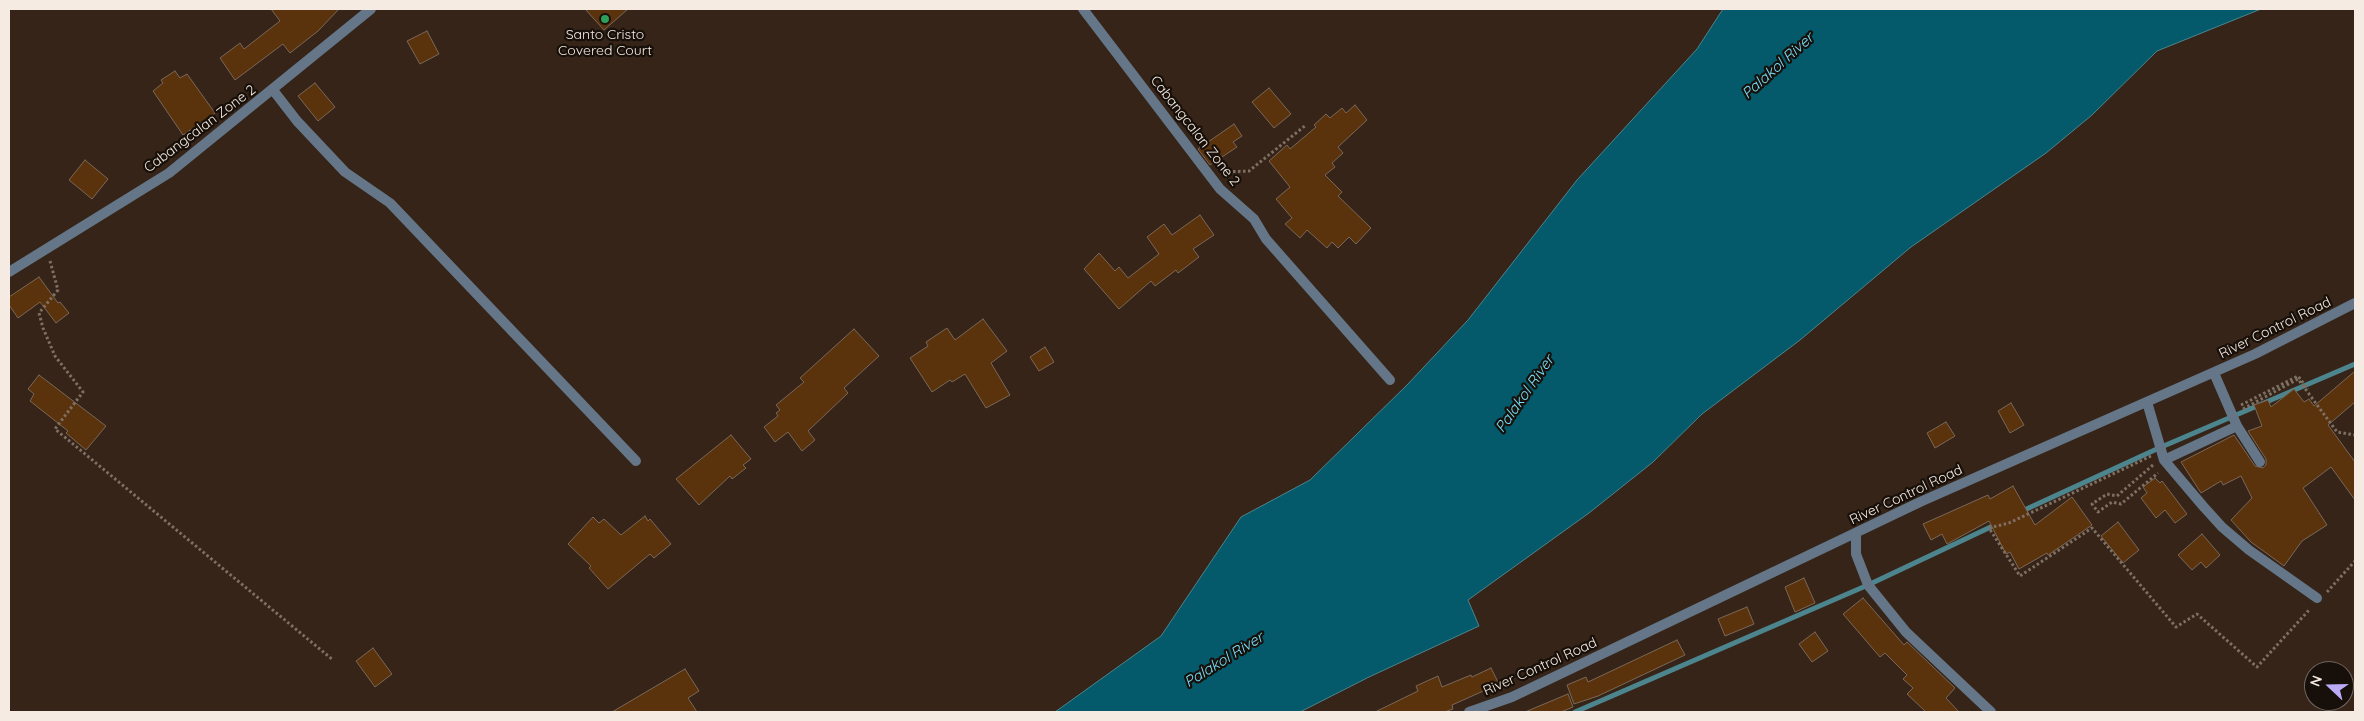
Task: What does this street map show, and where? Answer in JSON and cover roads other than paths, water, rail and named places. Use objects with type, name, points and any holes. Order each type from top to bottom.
[{"type":"street","name":"Cabangcalan Zone 2","points":[[9,272],[169,172],[372,9]]},
{"type":"street","name":"Cabangcalan Zone 2","points":[[1083,9],[1220,189],[1254,219],[1266,239],[1390,380]]},
{"type":"street","points":[[273,90],[298,121],[345,172],[390,203],[636,461]]},
{"type":"street","name":"River Control Road","points":[[1469,712],[1512,697],[1856,533],[2255,354],[2355,303]]},
{"type":"street","points":[[2214,372],[2237,426],[2260,462]]},
{"type":"street","points":[[2147,402],[2164,460],[2222,527],[2249,550],[2318,599]]},
{"type":"street","points":[[2164,460],[2237,426]]},
{"type":"street","points":[[1856,533],[1856,554],[1868,585],[1906,632],[1991,712]]},
{"type":"water","name":"Palakol River","points":[[1723,9],[2261,9],[2157,51],[2092,115],[2046,153],[1911,247],[1800,340],[1702,414],[1653,462],[1589,513],[1468,600],[1479,626],[1369,677],[1300,712],[1055,712],[1161,636],[1241,517],[1310,480],[1407,385],[1468,320],[1577,180],[1697,49]]},
{"type":"waterway","points":[[2020,512],[2159,448],[2355,364]]},
{"type":"waterway","points":[[1575,712],[1868,585],[1997,524]]},
{"type":"place","name":"Santo Cristo Covered Court","points":[[605,19]]}]
